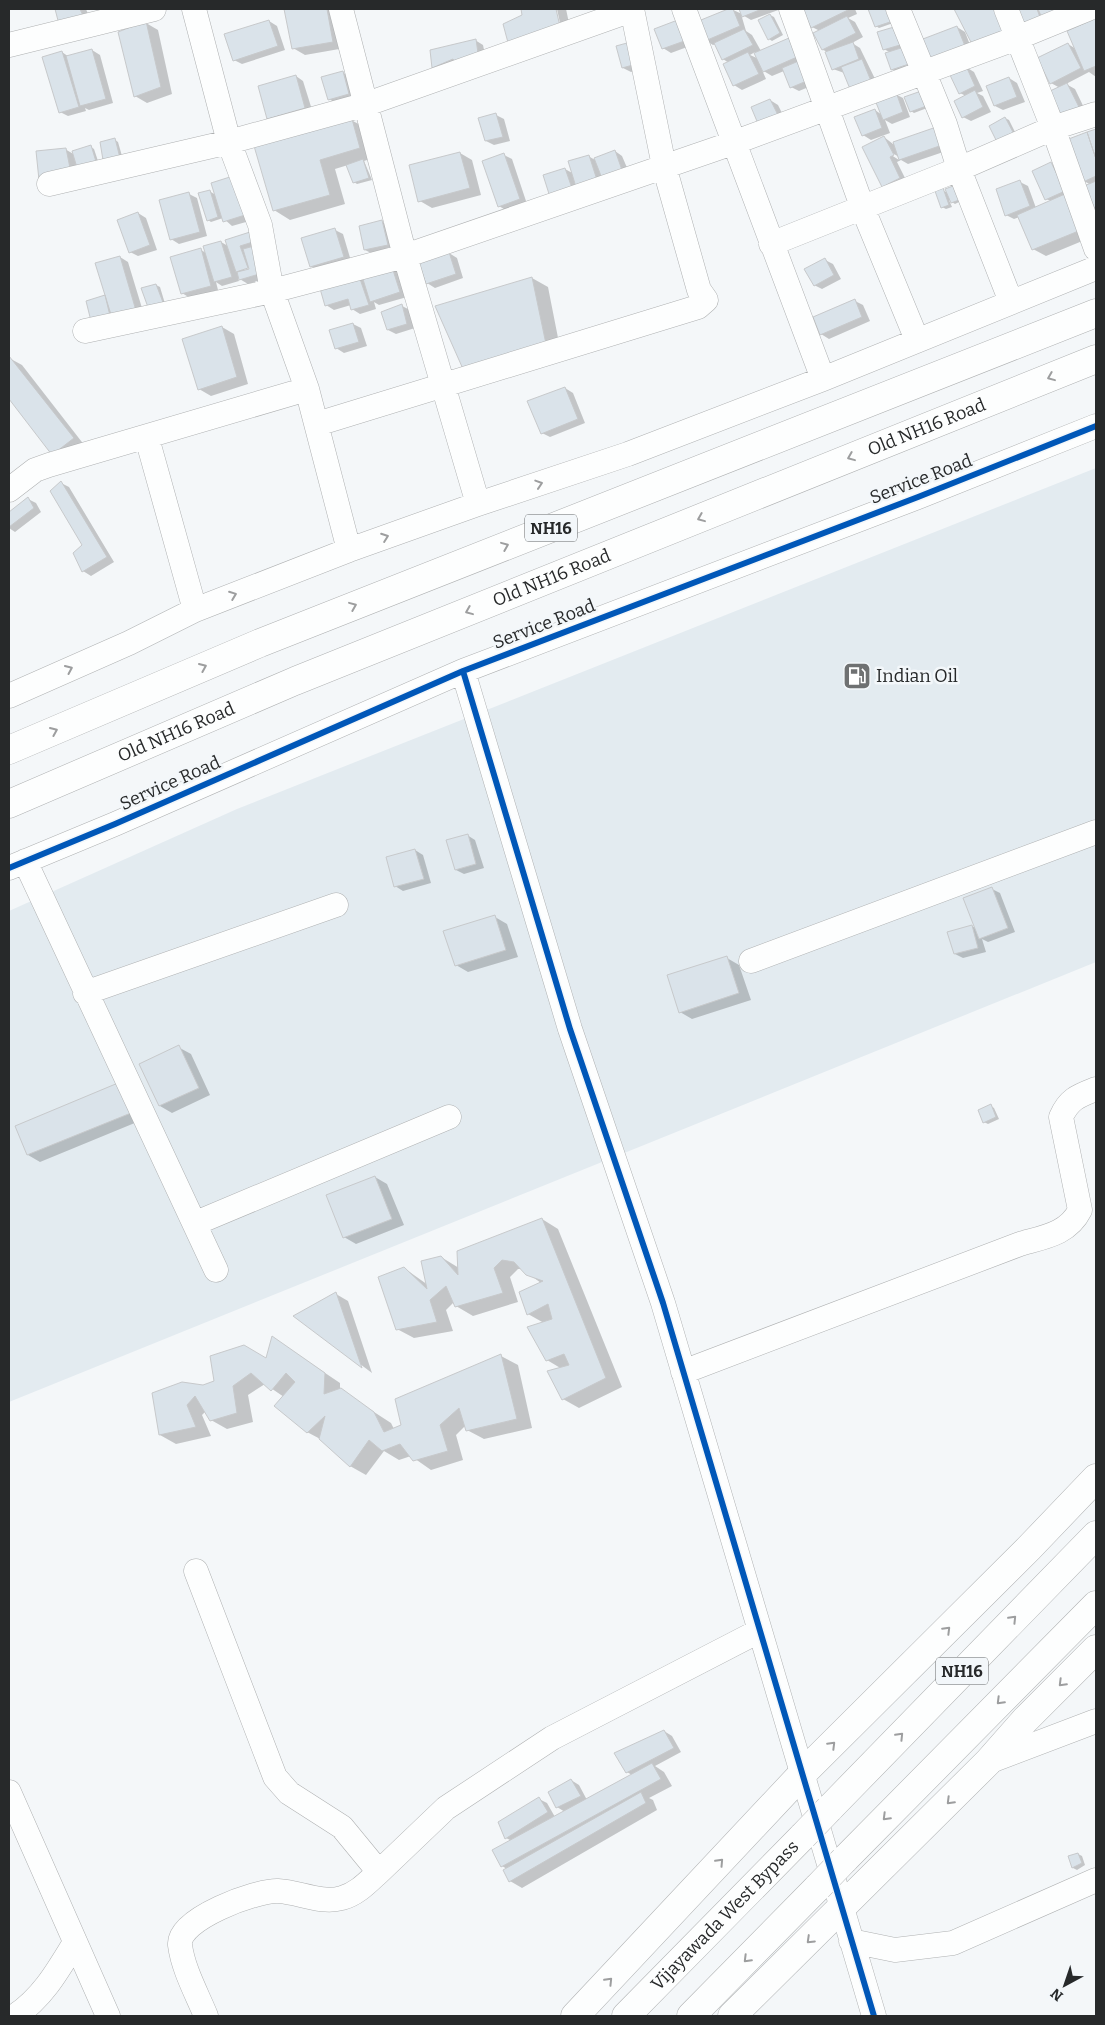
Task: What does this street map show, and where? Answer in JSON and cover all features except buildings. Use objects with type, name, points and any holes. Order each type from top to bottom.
[{"type":"main road","name":"NH16","points":[[9,750],[260,643],[1096,313]]},
{"type":"main road","name":"Old NH16 Road","points":[[9,804],[295,681],[1096,359]]},
{"type":"main road","points":[[575,2016],[803,1773],[1022,1555],[1096,1478]]},
{"type":"main road","name":"Vijayawada West Bypass","points":[[626,2016],[1096,1535]]},
{"type":"main road","name":"NH16","points":[[691,2016],[1096,1605]]},
{"type":"main road","points":[[732,2016],[842,1909],[988,1762],[1025,1720],[1096,1649]]},
{"type":"street","points":[[9,45],[154,9]]},
{"type":"street","points":[[194,9],[229,142],[260,225],[272,291],[307,389],[349,550]]},
{"type":"street","points":[[341,9],[405,256],[478,504]]},
{"type":"street","points":[[684,9],[823,380]]},
{"type":"street","points":[[791,9],[863,209],[917,340]]},
{"type":"street","points":[[898,9],[922,72],[945,124],[959,169],[1011,302]]},
{"type":"street","points":[[1006,9],[1053,128],[1096,250]]},
{"type":"street","points":[[85,331],[272,291],[405,256],[734,143],[1017,38],[1088,9]]},
{"type":"street","points":[[49,184],[229,142],[367,104],[632,10],[664,166],[699,290],[706,300],[698,306],[317,424]]},
{"type":"street","points":[[771,244],[863,209],[1053,128],[1096,114]]},
{"type":"street","points":[[9,696],[129,643],[195,610],[349,550],[478,504],[628,454],[823,380],[1096,268]]},
{"type":"street","points":[[9,490],[36,470],[48,465],[147,438],[307,389]]},
{"type":"street","name":"Service Road","points":[[17,865],[463,671],[918,497],[1096,426]]},
{"type":"street","points":[[147,438],[195,610]]},
{"type":"street","points":[[463,671],[570,1029],[663,1303],[874,2016]]},
{"type":"street","points":[[752,961],[1096,832]]},
{"type":"street","points":[[17,865],[85,993],[196,1223],[216,1270]]},
{"type":"street","points":[[85,993],[336,904]]},
{"type":"street","points":[[683,1372],[1020,1244],[1055,1234],[1074,1222],[1080,1210],[1061,1117],[1066,1105],[1078,1096],[1096,1089]]},
{"type":"street","points":[[196,1223],[449,1117]]},
{"type":"street","points":[[196,1571],[275,1777],[290,1793],[342,1827],[379,1872]]},
{"type":"street","points":[[206,2016],[183,1956],[180,1943],[184,1929],[198,1918],[264,1892],[279,1891],[322,1899],[342,1898],[362,1889],[446,1808],[552,1738],[759,1631]]},
{"type":"street","points":[[988,1762],[1096,1721]]},
{"type":"street","points":[[9,1792],[74,1944],[108,2016]]},
{"type":"street","points":[[851,1941],[895,1950],[954,1943],[1096,1880]]},
{"type":"street","points":[[14,2016],[38,1997],[51,1982],[74,1944]]},
{"type":"shaded area","points":[[1096,468],[1096,962],[9,1402],[9,911],[237,809]]},
{"type":"cycle path","points":[[9,868],[115,824],[463,671],[918,497],[1096,426]]},
{"type":"cycle path","points":[[463,671],[570,1029],[663,1303],[874,2016]]},
{"type":"place","name":"Indian Oil","points":[[857,676]]}]
